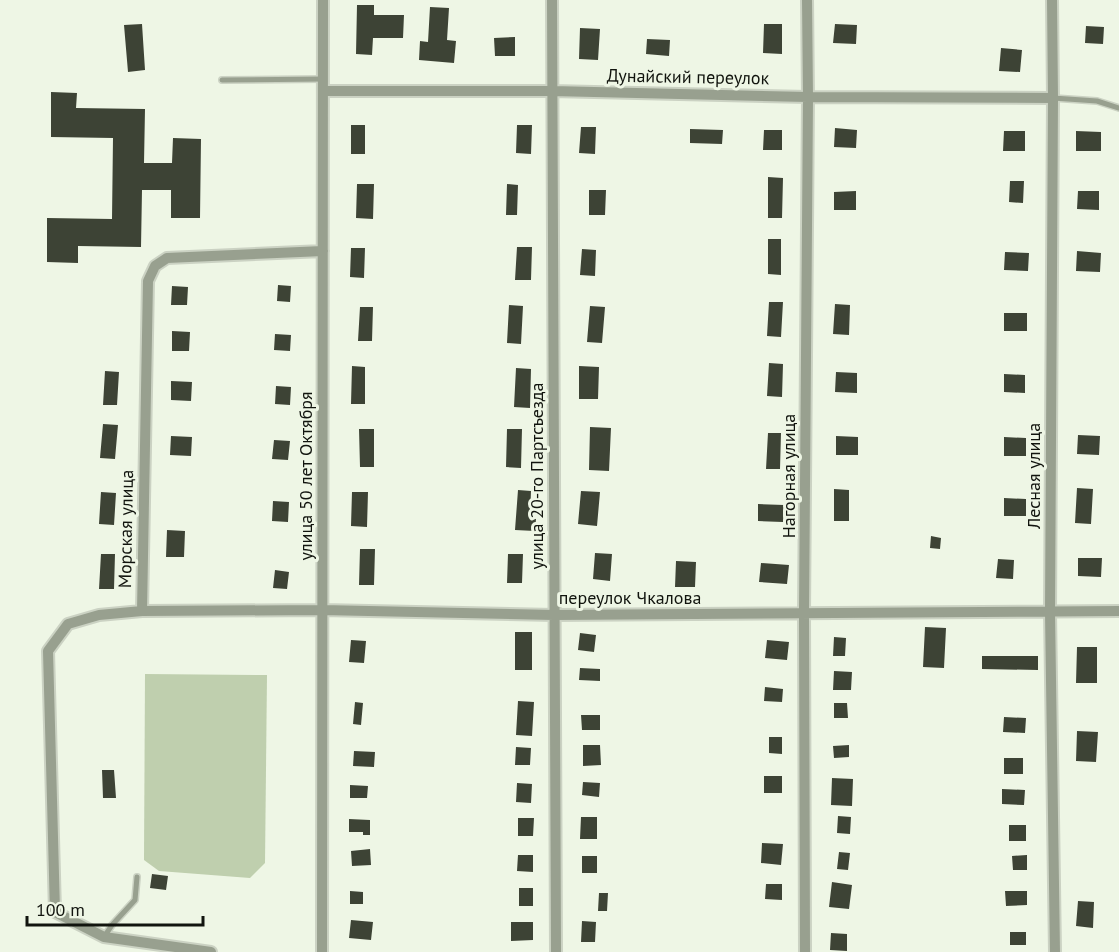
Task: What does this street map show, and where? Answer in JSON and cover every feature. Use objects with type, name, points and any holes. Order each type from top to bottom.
[{"type":"street","name":"улица 50 лет Октября","points":[[322,952],[323,0]]},
{"type":"street","name":"улица 20-го Партсъезда","points":[[552,0],[556,952]]},
{"type":"street","name":"Нагорная улица","points":[[805,952],[807,0]]},
{"type":"street","name":"Лесная улица","points":[[1052,0],[1050,612],[1055,952]]},
{"type":"street","name":"Дунайский переулок","points":[[323,91],[552,91],[808,97],[1053,98]]},
{"type":"street","name":"Морская улица","points":[[211,952],[104,937],[55,912],[48,651],[68,624],[99,615],[142,611],[148,281],[155,267],[167,258],[323,251]]},
{"type":"street","name":"переулок Чкалова","points":[[142,611],[321,610],[554,615],[1119,611]]},
{"type":"lane","points":[[222,80],[323,79]]},
{"type":"lane","points":[[1053,98],[1097,101],[1119,108]]},
{"type":"lane","points":[[1112,106],[1119,102]]},
{"type":"lane","points":[[104,937],[135,900],[137,877]]},
{"type":"green space","points":[[145,674],[267,675],[265,863],[250,878],[159,871],[144,860]]},
{"type":"building","points":[[357,5],[374,5],[374,15],[404,15],[403,38],[373,38],[372,55],[356,54]]},
{"type":"building","points":[[430,7],[449,8],[447,40],[456,41],[454,63],[419,60],[420,41],[428,42]]},
{"type":"building","points":[[142,24],[145,70],[128,72],[124,25]]},
{"type":"building","points":[[764,24],[782,24],[782,54],[763,53]]},
{"type":"building","points":[[835,24],[857,25],[856,44],[833,43]]},
{"type":"building","points":[[1086,26],[1104,27],[1103,44],[1085,43]]},
{"type":"building","points":[[580,28],[600,29],[598,60],[579,59]]},
{"type":"building","points":[[515,37],[515,56],[495,56],[494,38]]},
{"type":"building","points":[[647,39],[670,40],[669,56],[646,54]]},
{"type":"building","points":[[1001,48],[1022,50],[1020,72],[999,71]]},
{"type":"building","points":[[51,92],[77,93],[76,108],[145,109],[144,163],[172,163],[173,138],[201,139],[200,218],[171,218],[171,190],[142,190],[141,247],[78,246],[78,263],[47,262],[47,218],[112,219],[113,138],[51,137]]},
{"type":"building","points":[[351,125],[365,125],[365,154],[351,154]]},
{"type":"building","points":[[517,125],[532,125],[531,154],[516,153]]},
{"type":"building","points":[[581,127],[596,127],[595,154],[579,153]]},
{"type":"building","points":[[835,128],[857,130],[856,148],[834,147]]},
{"type":"building","points":[[690,129],[723,130],[722,144],[690,143]]},
{"type":"building","points":[[764,130],[782,130],[782,150],[763,150]]},
{"type":"building","points":[[1004,131],[1025,131],[1025,151],[1003,151]]},
{"type":"building","points":[[1076,131],[1101,132],[1101,151],[1076,151]]},
{"type":"building","points":[[768,177],[783,178],[782,218],[768,218]]},
{"type":"building","points":[[1010,181],[1024,181],[1023,203],[1009,202]]},
{"type":"building","points":[[357,184],[374,184],[373,219],[356,218]]},
{"type":"building","points":[[507,184],[518,185],[517,215],[506,215]]},
{"type":"building","points":[[589,190],[606,190],[605,215],[589,215]]},
{"type":"building","points":[[856,191],[856,210],[834,210],[834,192]]},
{"type":"building","points":[[1078,191],[1099,191],[1099,210],[1077,209]]},
{"type":"building","points":[[768,239],[781,239],[781,275],[768,274]]},
{"type":"building","points":[[517,247],[532,247],[531,280],[515,280]]},
{"type":"building","points":[[351,248],[365,248],[364,278],[350,277]]},
{"type":"building","points":[[582,249],[596,250],[595,276],[580,275]]},
{"type":"building","points":[[1077,251],[1101,253],[1100,272],[1076,271]]},
{"type":"building","points":[[1005,252],[1029,253],[1028,271],[1004,270]]},
{"type":"building","points":[[278,285],[291,286],[290,302],[277,301]]},
{"type":"building","points":[[172,286],[188,287],[187,305],[171,305]]},
{"type":"building","points":[[769,302],[783,302],[781,337],[767,336]]},
{"type":"building","points":[[835,304],[850,305],[849,335],[833,334]]},
{"type":"building","points":[[509,305],[523,306],[521,344],[507,343]]},
{"type":"building","points":[[590,306],[605,307],[602,343],[587,342]]},
{"type":"building","points":[[360,307],[373,307],[372,341],[358,341]]},
{"type":"building","points":[[1004,313],[1027,313],[1027,331],[1004,331]]},
{"type":"building","points":[[172,331],[190,332],[189,351],[172,351]]},
{"type":"building","points":[[275,334],[291,335],[290,351],[274,350]]},
{"type":"building","points":[[769,363],[783,364],[782,397],[767,396]]},
{"type":"building","points":[[352,366],[365,367],[365,404],[351,404]]},
{"type":"building","points":[[579,366],[599,367],[598,399],[579,399]]},
{"type":"building","points":[[516,368],[531,369],[530,408],[514,407]]},
{"type":"building","points":[[105,371],[119,372],[117,405],[103,405]]},
{"type":"building","points":[[836,372],[857,373],[857,393],[835,392]]},
{"type":"building","points":[[1004,374],[1025,375],[1025,393],[1004,392]]},
{"type":"building","points":[[171,381],[192,382],[191,401],[171,400]]},
{"type":"building","points":[[276,386],[291,387],[290,405],[275,404]]},
{"type":"building","points":[[103,424],[118,425],[115,459],[100,458]]},
{"type":"building","points":[[590,427],[611,428],[609,471],[589,470]]},
{"type":"building","points":[[359,429],[374,429],[374,467],[360,467]]},
{"type":"building","points":[[507,429],[522,429],[521,468],[506,467]]},
{"type":"building","points":[[768,433],[781,433],[780,469],[766,469]]},
{"type":"building","points":[[1078,435],[1100,436],[1099,455],[1077,454]]},
{"type":"building","points":[[171,436],[192,437],[191,456],[170,455]]},
{"type":"building","points":[[836,436],[858,437],[858,455],[836,455]]},
{"type":"building","points":[[1004,437],[1026,438],[1026,456],[1004,456]]},
{"type":"building","points":[[274,440],[290,441],[288,460],[272,459]]},
{"type":"building","points":[[1077,488],[1093,489],[1091,524],[1075,523]]},
{"type":"building","points":[[834,489],[849,490],[849,521],[834,521]]},
{"type":"building","points":[[518,490],[531,491],[530,518],[536,519],[535,531],[515,530]]},
{"type":"building","points":[[581,491],[600,492],[597,526],[578,524]]},
{"type":"building","points":[[101,492],[116,493],[114,525],[99,524]]},
{"type":"building","points":[[352,492],[368,492],[367,527],[351,526]]},
{"type":"building","points":[[1004,498],[1026,499],[1026,516],[1004,516]]},
{"type":"building","points":[[273,501],[289,502],[288,522],[272,521]]},
{"type":"building","points":[[758,504],[784,505],[783,522],[758,521]]},
{"type":"building","points":[[167,530],[185,531],[184,557],[166,557]]},
{"type":"building","points":[[931,536],[941,538],[940,549],[930,548]]},
{"type":"building","points":[[360,549],[375,549],[374,585],[359,585]]},
{"type":"building","points":[[595,553],[612,554],[610,581],[593,579]]},
{"type":"building","points":[[101,554],[115,554],[114,589],[99,589]]},
{"type":"building","points":[[508,554],[523,554],[522,583],[507,583]]},
{"type":"building","points":[[1078,558],[1102,558],[1101,577],[1078,576]]},
{"type":"building","points":[[998,559],[1014,560],[1013,579],[996,578]]},
{"type":"building","points":[[676,561],[696,562],[695,587],[675,587]]},
{"type":"building","points":[[761,563],[789,565],[787,584],[759,582]]},
{"type":"building","points":[[275,570],[289,572],[287,589],[273,588]]},
{"type":"building","points":[[925,627],[946,628],[944,668],[923,667]]},
{"type":"building","points":[[515,632],[532,632],[532,670],[515,670]]},
{"type":"building","points":[[580,633],[596,635],[594,652],[578,650]]},
{"type":"building","points":[[834,637],[846,638],[845,656],[833,656]]},
{"type":"building","points":[[351,640],[366,641],[364,663],[349,662]]},
{"type":"building","points":[[767,640],[789,642],[787,660],[765,658]]},
{"type":"building","points":[[1077,647],[1097,647],[1097,683],[1076,683]]},
{"type":"building","points":[[982,656],[1038,656],[1038,670],[982,669]]},
{"type":"building","points":[[580,668],[600,669],[600,681],[579,680]]},
{"type":"building","points":[[834,671],[852,672],[851,690],[833,690]]},
{"type":"building","points":[[765,687],[783,689],[782,702],[764,701]]},
{"type":"building","points":[[518,701],[534,702],[532,736],[516,735]]},
{"type":"building","points":[[355,702],[363,703],[361,725],[353,724]]},
{"type":"building","points":[[834,703],[847,703],[848,718],[834,718]]},
{"type":"building","points":[[581,715],[600,715],[600,730],[582,730]]},
{"type":"building","points":[[1004,717],[1026,718],[1025,733],[1003,732]]},
{"type":"building","points":[[1077,731],[1098,732],[1096,762],[1076,761]]},
{"type":"building","points":[[769,737],[782,737],[782,754],[769,753]]},
{"type":"building","points":[[583,745],[600,745],[601,765],[583,766]]},
{"type":"building","points":[[849,745],[849,757],[834,758],[833,746]]},
{"type":"building","points":[[516,747],[531,748],[530,765],[515,765]]},
{"type":"building","points":[[354,751],[375,752],[374,767],[353,766]]},
{"type":"building","points":[[1004,758],[1023,758],[1023,774],[1004,774]]},
{"type":"building","points":[[102,770],[114,770],[116,798],[103,798]]},
{"type":"building","points":[[764,776],[782,776],[782,793],[764,793]]},
{"type":"building","points":[[832,778],[853,779],[852,806],[831,805]]},
{"type":"building","points":[[583,782],[600,783],[599,797],[582,795]]},
{"type":"building","points":[[517,783],[532,784],[531,803],[516,802]]},
{"type":"building","points":[[350,785],[368,786],[367,798],[350,798]]},
{"type":"building","points":[[1002,789],[1025,790],[1024,805],[1002,804]]},
{"type":"building","points":[[838,816],[851,817],[850,834],[837,833]]},
{"type":"building","points":[[581,817],[597,817],[597,839],[580,839]]},
{"type":"building","points":[[518,818],[534,818],[533,836],[518,836]]},
{"type":"building","points":[[349,819],[370,820],[370,835],[363,835],[363,832],[349,832]]},
{"type":"building","points":[[1009,825],[1026,825],[1026,841],[1009,841]]},
{"type":"building","points":[[762,843],[783,844],[781,865],[761,863]]},
{"type":"building","points":[[370,849],[371,865],[352,866],[351,851]]},
{"type":"building","points":[[839,852],[850,853],[848,870],[837,869]]},
{"type":"building","points":[[518,855],[533,855],[533,872],[517,871]]},
{"type":"building","points":[[1027,855],[1027,870],[1013,870],[1012,856]]},
{"type":"building","points":[[582,856],[597,856],[597,873],[582,873]]},
{"type":"building","points":[[152,874],[168,876],[166,890],[150,888]]},
{"type":"building","points":[[832,882],[852,885],[849,909],[829,907]]},
{"type":"building","points":[[766,884],[782,884],[782,900],[765,899]]},
{"type":"building","points":[[519,888],[533,888],[533,906],[519,906]]},
{"type":"building","points":[[350,891],[363,892],[363,904],[350,904]]},
{"type":"building","points":[[1005,891],[1027,891],[1027,905],[1006,906]]},
{"type":"building","points":[[599,893],[608,893],[607,911],[598,911]]},
{"type":"building","points":[[1078,901],[1094,902],[1093,928],[1076,926]]},
{"type":"building","points":[[351,920],[373,922],[371,940],[349,938]]},
{"type":"building","points":[[582,921],[596,922],[595,942],[581,942]]},
{"type":"building","points":[[511,922],[533,922],[533,940],[511,941]]},
{"type":"building","points":[[1010,932],[1026,932],[1026,945],[1010,945]]},
{"type":"building","points":[[831,933],[847,934],[847,951],[830,950]]}]
